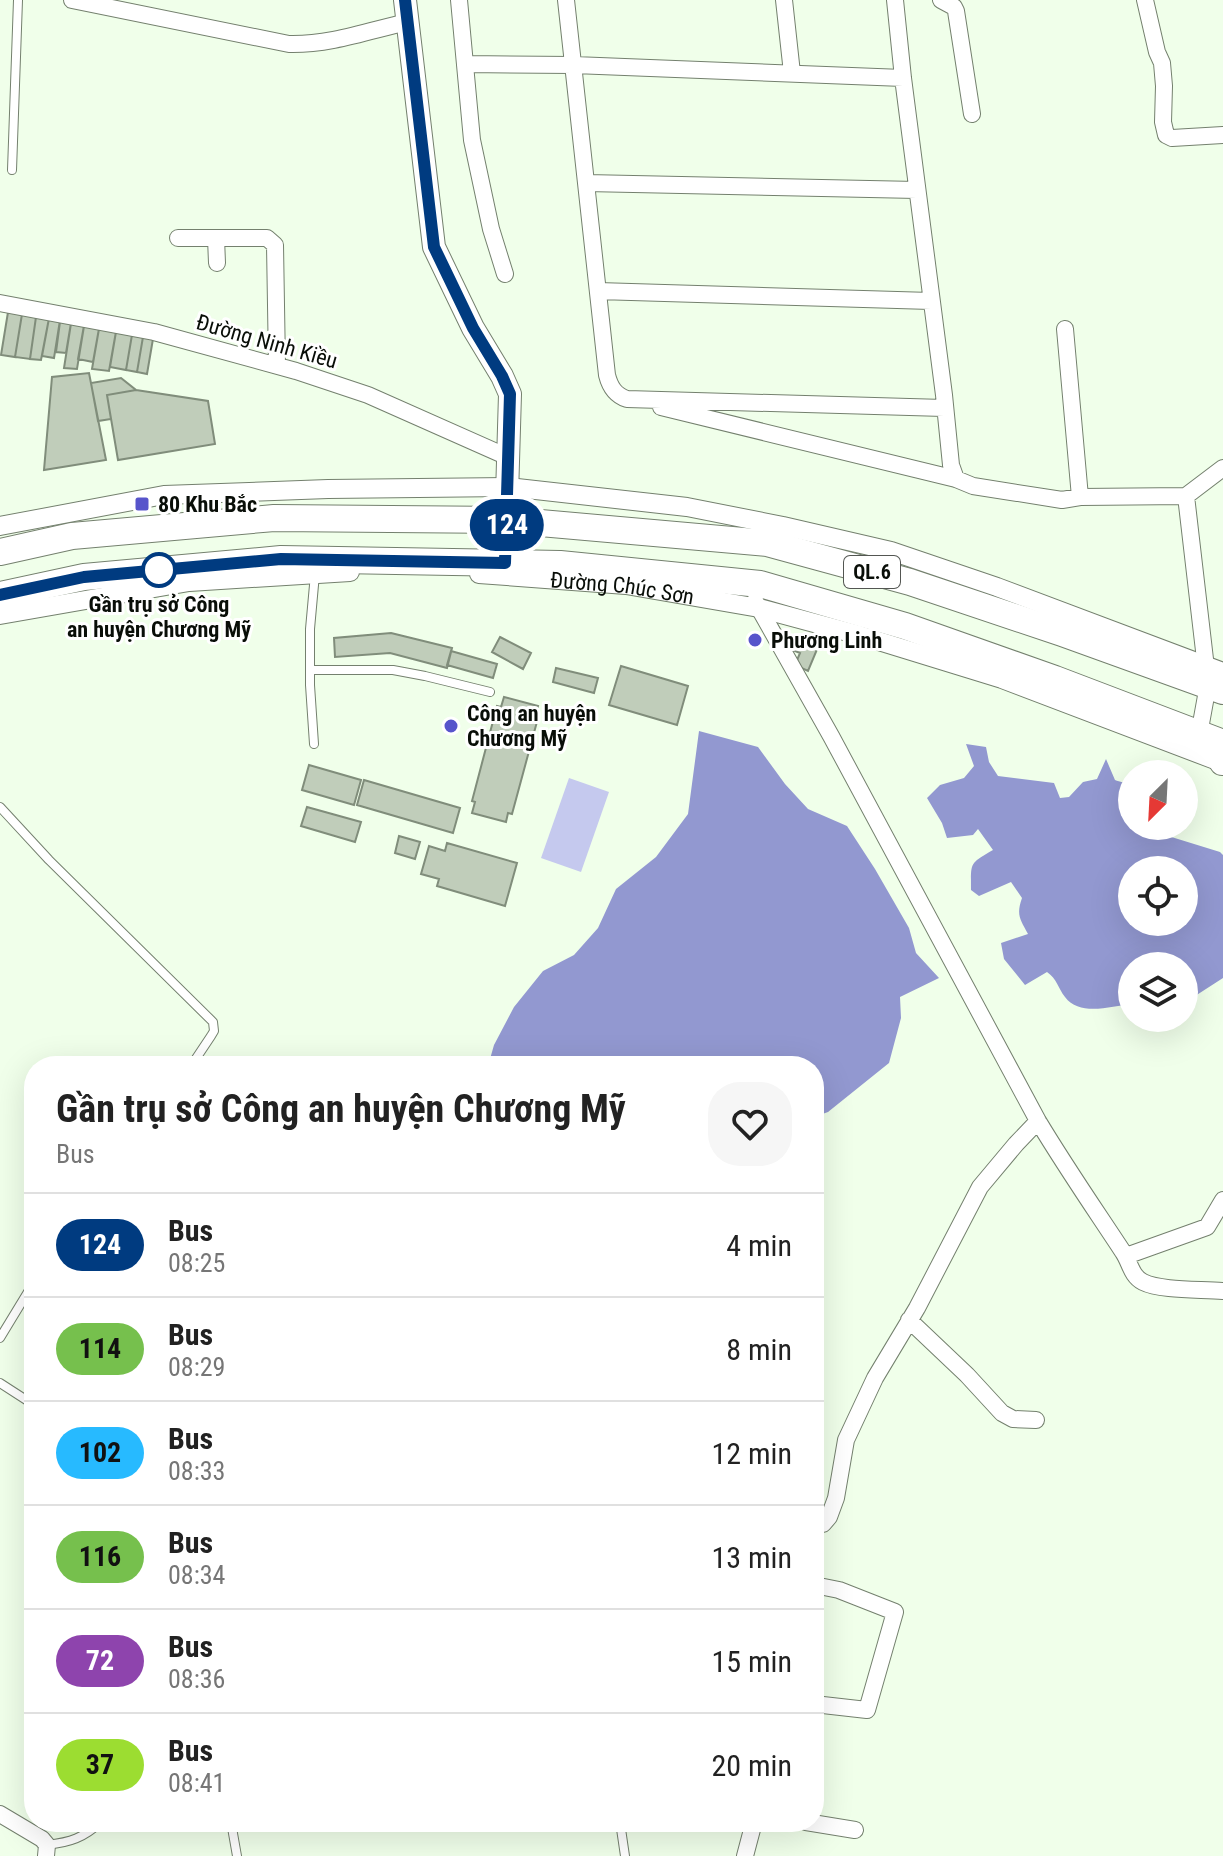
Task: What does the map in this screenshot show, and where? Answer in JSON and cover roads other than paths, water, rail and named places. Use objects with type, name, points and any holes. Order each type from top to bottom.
[{"type":"highway","name":"QL.6","points":[[0,552],[72,536],[274,518],[507,520],[767,543],[910,582],[1215,678]]},
{"type":"highway","name":"Đường Chúc Sơn","points":[[0,595],[84,577],[281,559],[316,567],[560,564],[745,582],[905,626],[1055,679],[1206,743]]},
{"type":"main road","points":[[406,11],[431,238],[436,255],[510,394],[505,563]]},
{"type":"street","points":[[72,0],[289,44],[309,45],[330,41],[406,11]]},
{"type":"street","points":[[459,0],[472,140],[480,184],[505,274]]},
{"type":"street","points":[[566,0],[607,375],[619,396],[956,479],[973,486],[1062,500],[1080,497],[1186,496],[1223,468]]},
{"type":"street","points":[[784,0],[792,73]]},
{"type":"street","points":[[895,0],[951,465],[956,479]]},
{"type":"street","points":[[941,0],[956,11],[972,114]]},
{"type":"street","points":[[1145,0],[1162,63],[1166,135],[1172,138],[1223,135]]},
{"type":"street","points":[[466,64],[574,65],[903,78]]},
{"type":"street","points":[[586,183],[917,190]]},
{"type":"street","points":[[178,238],[267,238],[275,245],[277,365]]},
{"type":"street","points":[[216,238],[217,263]]},
{"type":"street","points":[[598,291],[931,301]]},
{"type":"street","name":"Đường Ninh Kiều","points":[[0,303],[154,332],[277,365],[368,395],[510,458]]},
{"type":"street","points":[[1065,329],[1080,497]]},
{"type":"street","points":[[627,399],[944,408]]},
{"type":"street","points":[[0,526],[164,495],[328,489],[508,487],[687,507],[891,551],[997,587],[1215,678]]},
{"type":"street","points":[[1186,496],[1215,678],[1206,743]]},
{"type":"street","name":"Đường Chúc Sơn","points":[[0,615],[189,582],[316,567],[416,570],[626,585],[759,608],[859,635],[1206,743],[1223,763]]},
{"type":"street","points":[[745,582],[1038,1121],[1126,1256],[1133,1273],[1146,1284],[1223,1291]]},
{"type":"street","points":[[824,1523],[836,1498],[846,1440],[878,1371],[980,1187],[1038,1121]]},
{"type":"street","points":[[1126,1256],[1207,1227],[1223,1200]]},
{"type":"street","points":[[909,1320],[1002,1413],[1013,1419],[1036,1420]]},
{"type":"street","points":[[824,1587],[895,1612],[867,1710],[824,1705]]},
{"type":"street","points":[[0,1814],[24,1828]]},
{"type":"street","points":[[824,1825],[855,1830]]},
{"type":"street","points":[[30,1832],[42,1839],[47,1851]]},
{"type":"street","points":[[745,1856],[751,1832]]},
{"type":"lane","points":[[12,170],[18,0]]},
{"type":"lane","points":[[314,744],[310,629],[316,567]]},
{"type":"lane","points":[[310,670],[393,670],[490,692]]},
{"type":"lane","points":[[0,807],[49,860],[213,1022],[214,1031],[198,1056]]},
{"type":"lane","points":[[0,1338],[24,1298]]},
{"type":"lane","points":[[0,1383],[24,1399]]},
{"type":"lane","points":[[47,1851],[89,1832]]},
{"type":"lane","points":[[233,1832],[237,1856]]},
{"type":"lane","points":[[621,1832],[625,1856]]},
{"type":"place","name":"80 Khu Bắc","points":[[142,504]]},
{"type":"place","name":"Gần trụ sở Công an huyện Chương Mỹ","points":[[159,570]]},
{"type":"place","name":"Phương Linh","points":[[755,640]]},
{"type":"place","name":"Công an huyện Chương Mỹ","points":[[451,726]]}]
